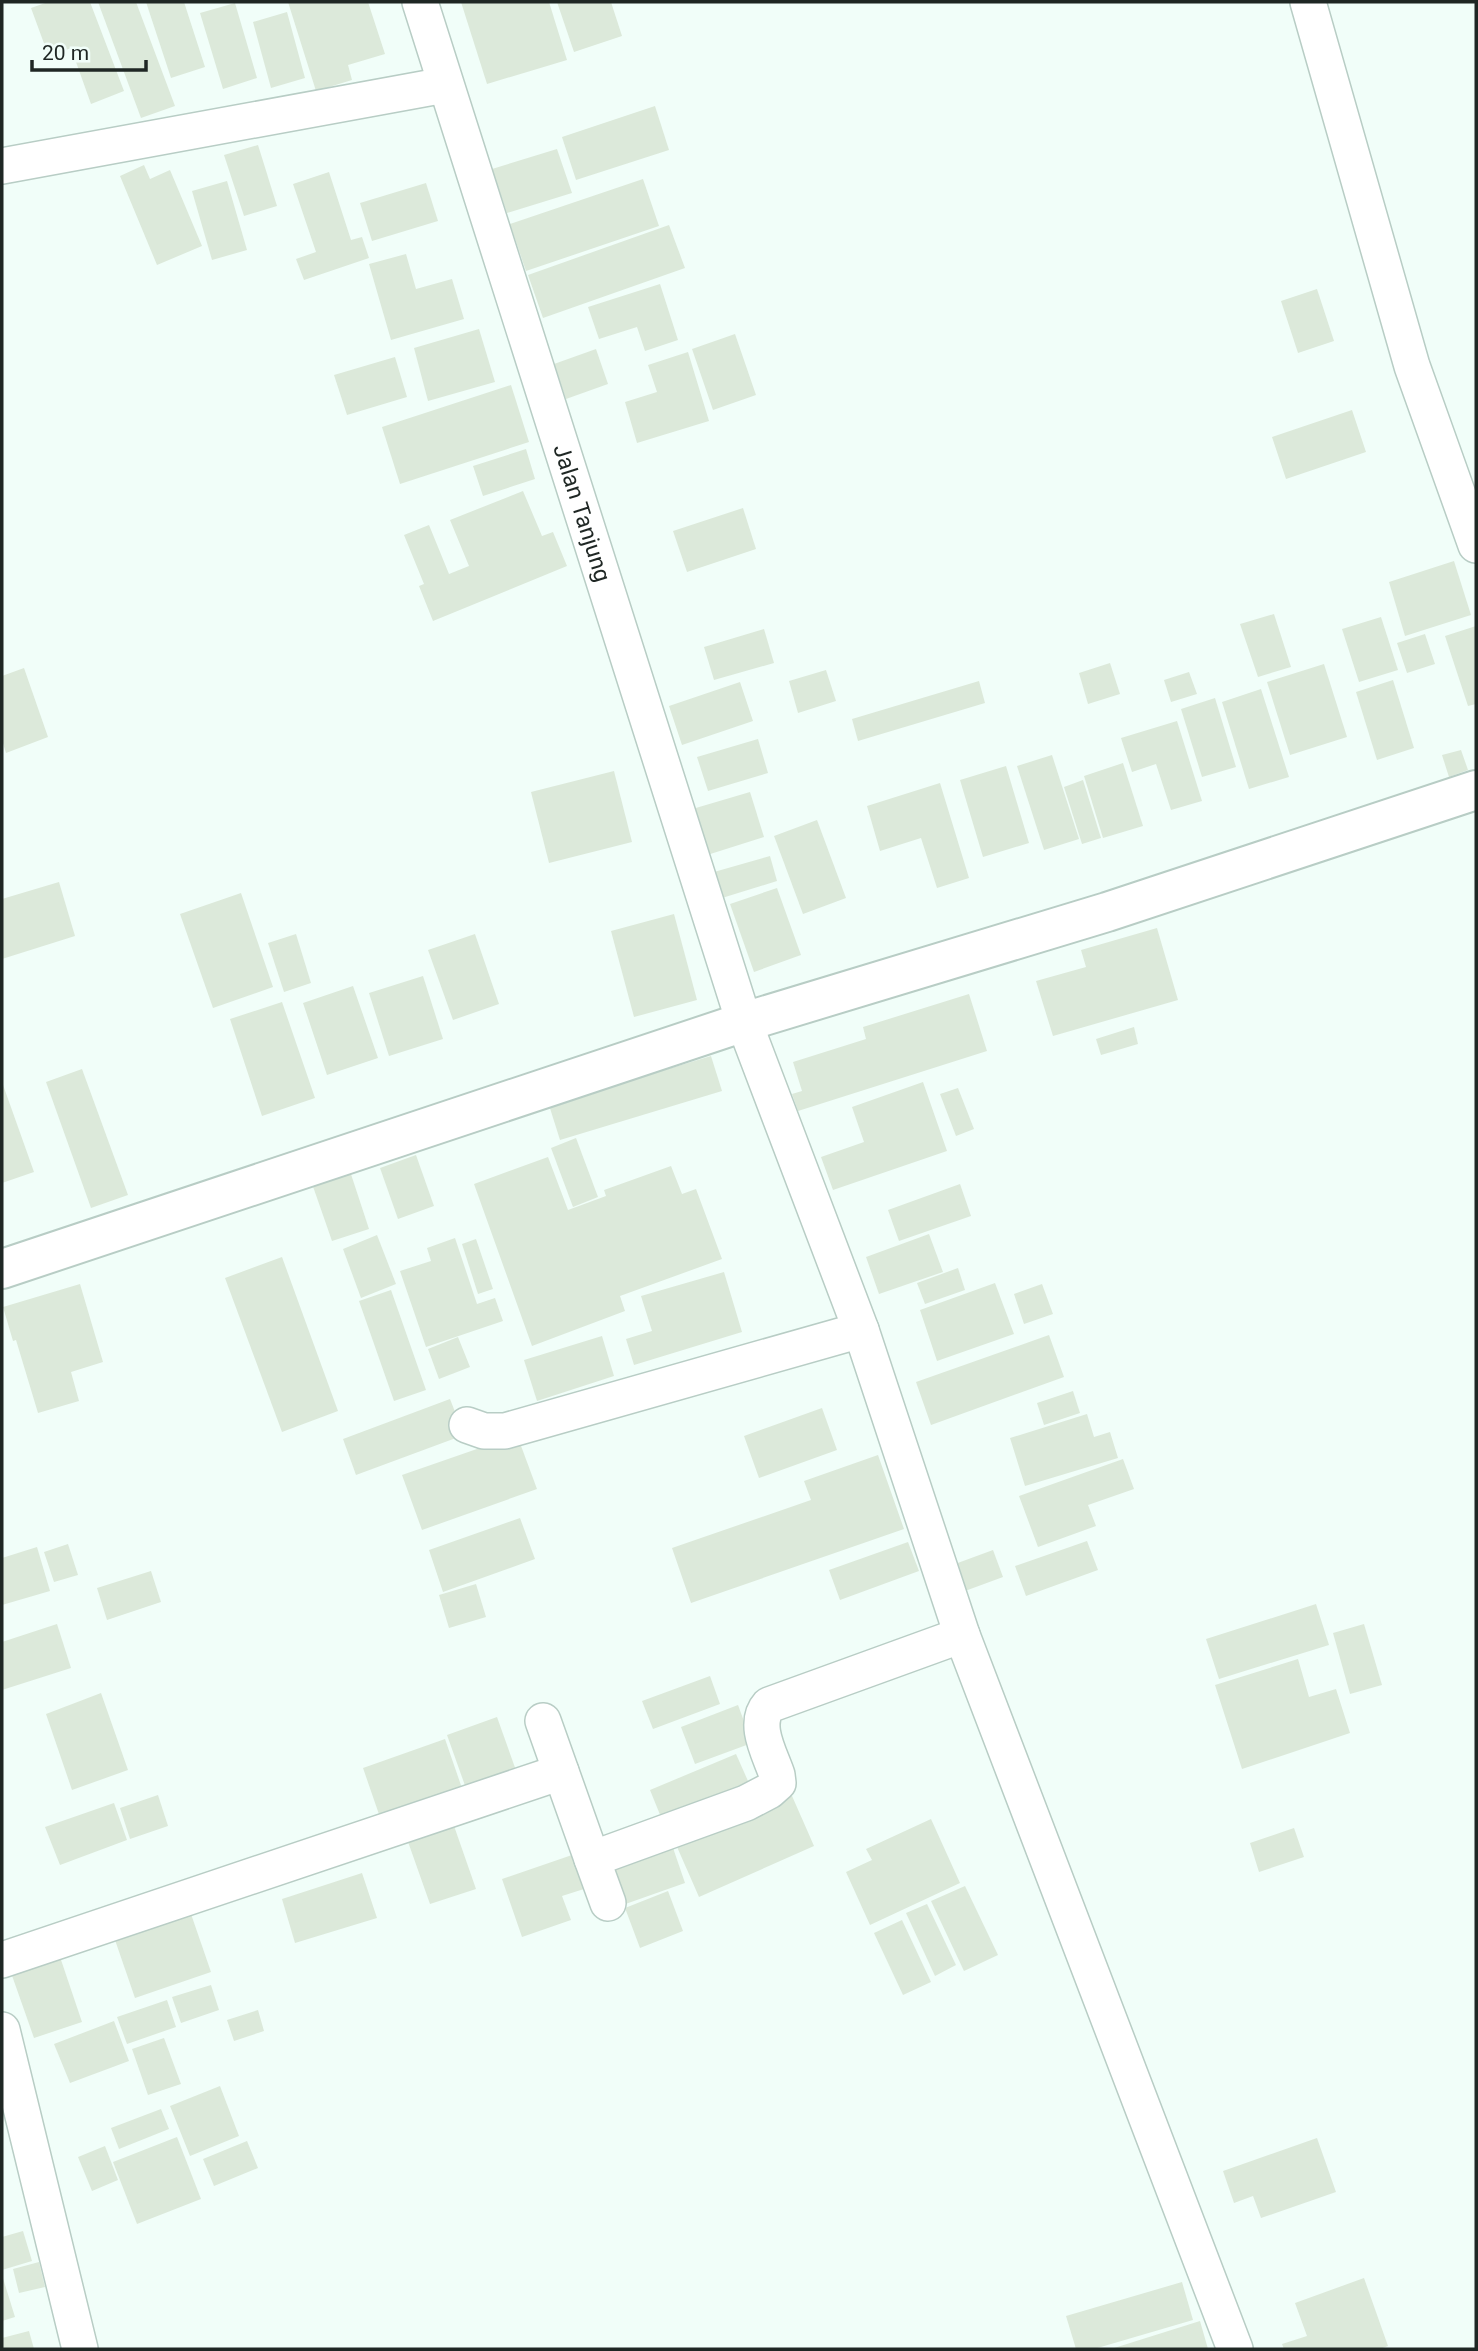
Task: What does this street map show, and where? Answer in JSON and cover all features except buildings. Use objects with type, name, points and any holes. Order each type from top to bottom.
[{"type":"street","name":"Jalan Tanjung","points":[[420,2],[744,1022],[861,1330],[962,1635],[1234,2349]]},
{"type":"street","points":[[1308,2],[1412,366],[1476,545]]},
{"type":"street","points":[[2,166],[445,85]]},
{"type":"street","points":[[2,1269],[744,1022],[1107,912],[1476,790]]},
{"type":"street","points":[[467,1425],[484,1431],[505,1431],[861,1330]]},
{"type":"street","points":[[592,1859],[746,1803],[769,1791],[778,1783],[761,1727],[763,1712],[769,1705],[962,1635]]},
{"type":"street","points":[[543,1721],[608,1903]]},
{"type":"street","points":[[2,1960],[561,1772]]},
{"type":"street","points":[[2,2030],[80,2349]]}]
